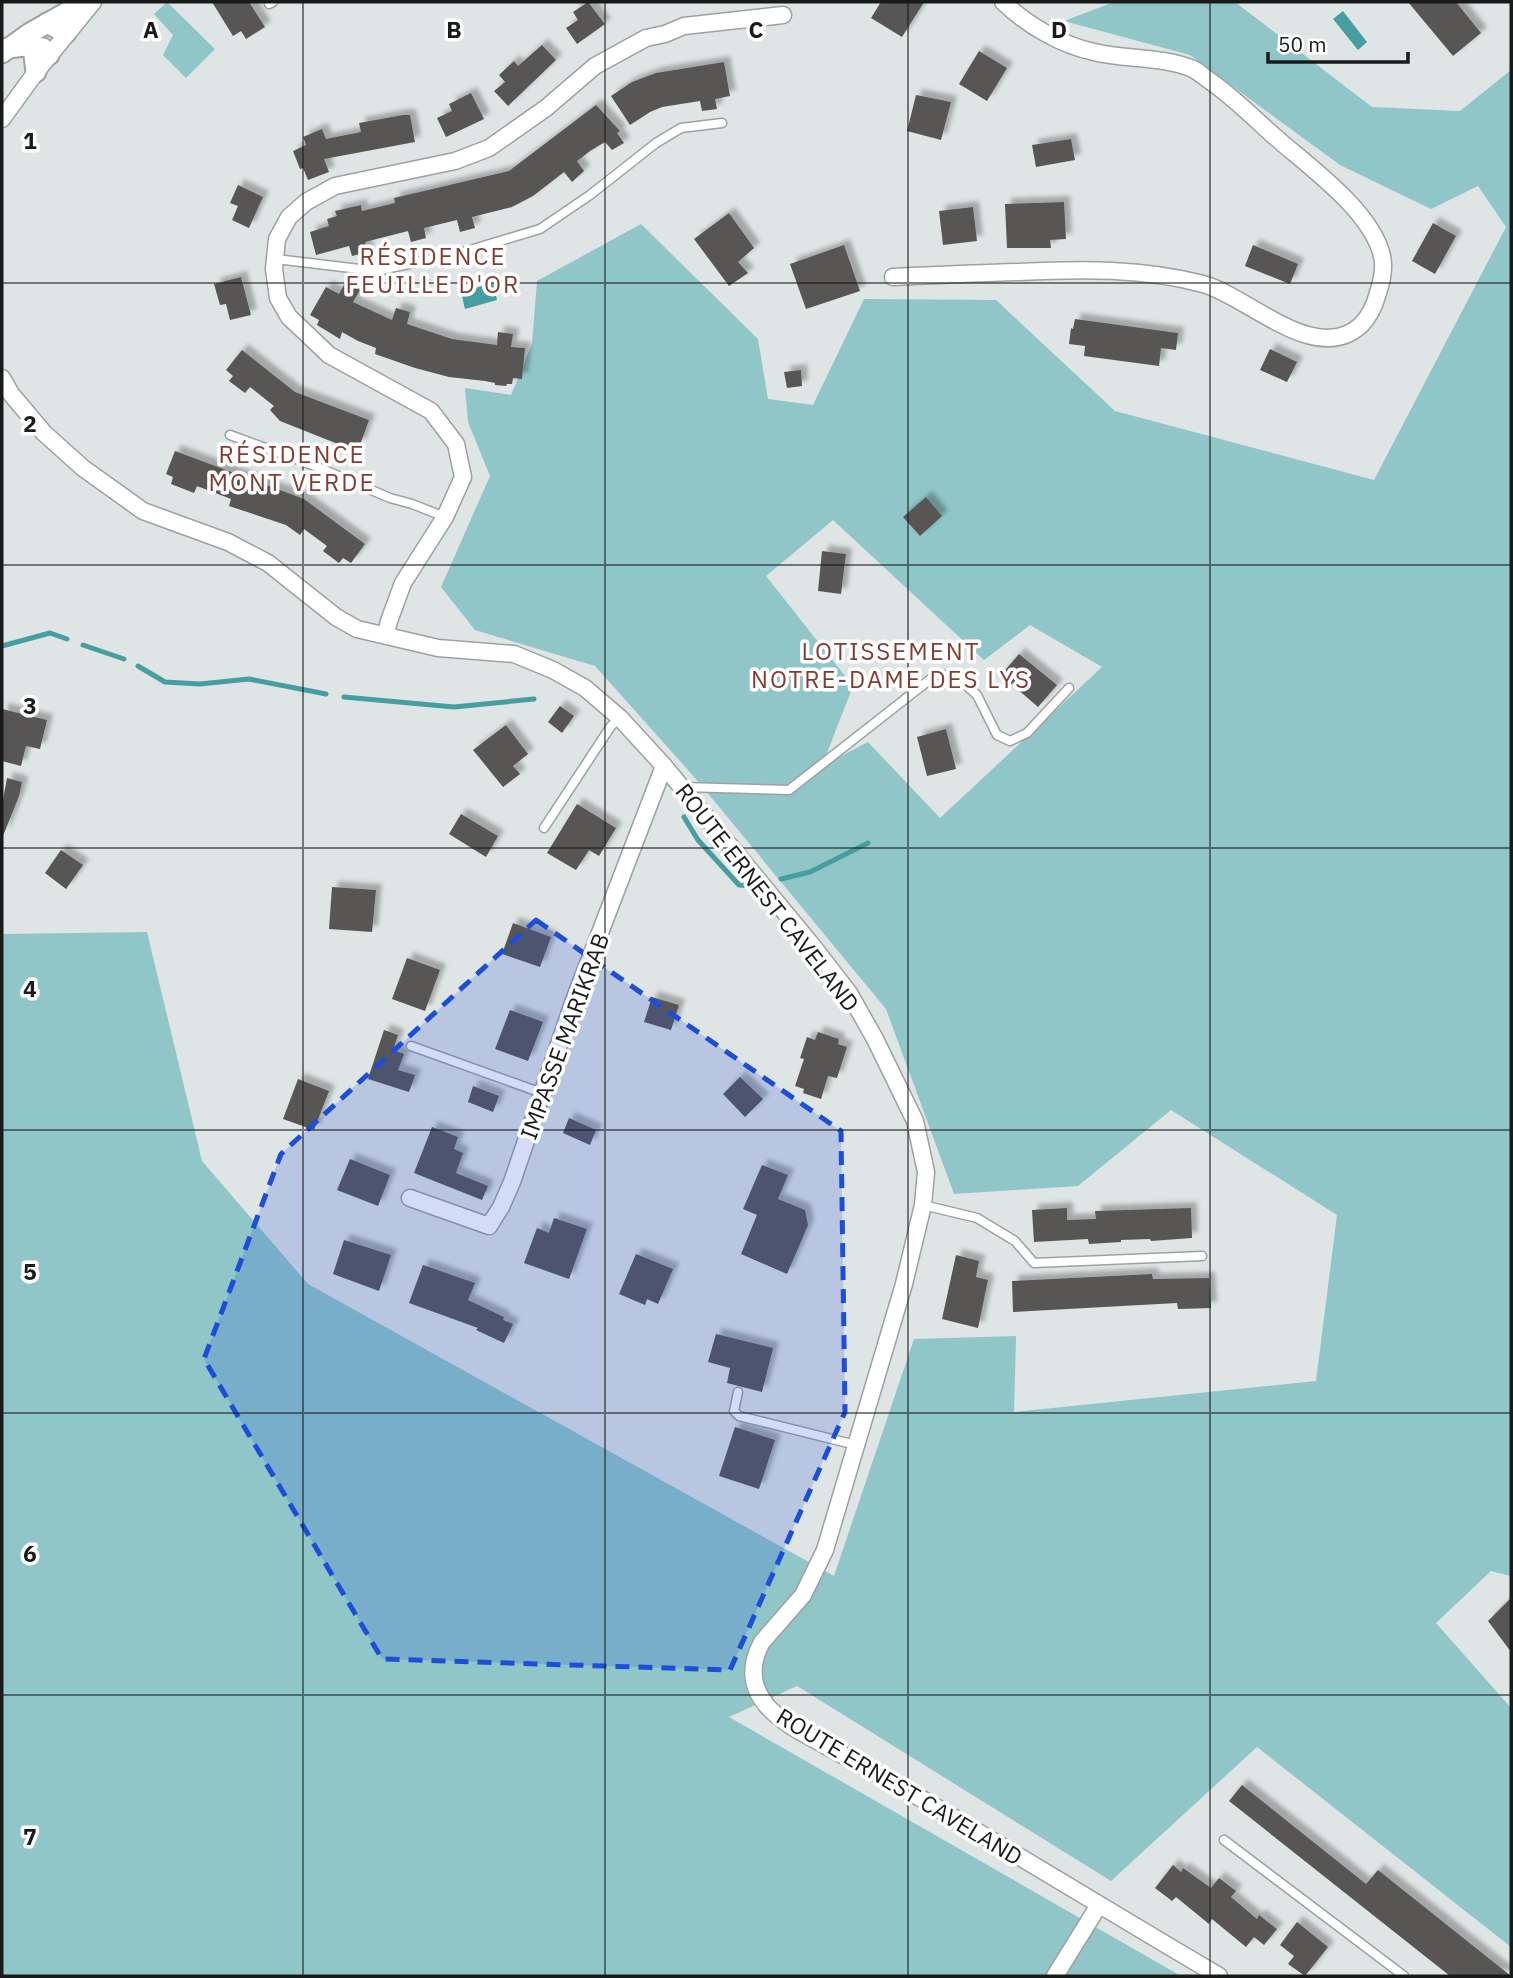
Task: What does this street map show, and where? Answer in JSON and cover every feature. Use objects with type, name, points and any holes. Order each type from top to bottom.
[{"type":"street","points":[[5,50],[85,2]]},
{"type":"street","points":[[2,118],[36,72],[41,51],[66,33],[93,2]]},
{"type":"street","points":[[892,277],[1104,269],[1163,275],[1206,285],[1299,332],[1324,339],[1349,333],[1360,326],[1375,304],[1382,281],[1382,257],[1379,246],[1359,213],[1225,92],[1194,70],[1163,61],[1093,52],[1051,36],[1014,13],[1003,2]]},
{"type":"street","points":[[386,634],[403,583],[445,517],[463,477],[456,444],[431,411],[329,355],[289,317],[278,298],[274,269],[277,239],[289,217],[306,202],[335,186],[455,161],[489,148],[546,108],[595,66],[646,38],[684,26],[783,15]]},
{"type":"street","points":[[47,23],[66,33]]},
{"type":"street","points":[[5,50],[25,46],[41,51]]},
{"type":"street","name":"ROUTE ERNEST CAVELAND","points":[[2,378],[11,394],[44,433],[83,468],[143,510],[238,547],[268,563],[336,617],[357,629],[438,648],[514,654],[553,670],[585,688],[620,718],[664,766],[849,993],[915,1121],[926,1172],[923,1205],[904,1284],[825,1550],[803,1595],[758,1650],[754,1669],[756,1690],[780,1719],[903,1788],[1219,1976]]},
{"type":"street","name":"IMPASSE MARIKRAB","points":[[410,1198],[489,1226],[501,1207],[573,1003],[664,766]]},
{"type":"street","points":[[1055,1976],[1099,1905]]},
{"type":"lane","points":[[276,259],[376,271],[460,253],[540,229],[590,195],[656,143],[681,128],[722,123]]},
{"type":"lane","points":[[230,435],[445,517]]},
{"type":"lane","points":[[682,787],[789,790],[937,674],[957,677],[977,695],[997,735],[1010,741],[1027,733],[1069,688]]},
{"type":"lane","points":[[544,828],[611,726],[620,718]]},
{"type":"lane","points":[[411,1046],[542,1093]]},
{"type":"lane","points":[[923,1205],[977,1218],[1015,1241],[1034,1263],[1202,1256]]},
{"type":"lane","points":[[738,1392],[734,1411],[739,1416],[856,1445]]},
{"type":"lane","points":[[1224,1840],[1404,1976]]},
{"type":"highlighted area","points":[[536,920],[841,1131],[845,1412],[730,1670],[382,1659],[204,1359],[281,1154]]},
{"type":"shaded area","points":[[167,2],[215,49],[186,78],[163,55],[173,35],[154,14]]},
{"type":"shaded area","points":[[1114,2],[1235,2],[1372,107],[1460,111],[1511,70],[1511,1576],[1491,1571],[1436,1623],[1511,1708],[1511,1947],[1257,1747],[1111,1881],[797,1686],[729,1717],[1181,1976],[2,1976],[2,934],[147,932],[202,1161],[308,1284],[834,1576],[914,1339],[1016,1336],[1014,1412],[1316,1381],[1337,1215],[1171,1110],[1078,1186],[954,1194],[886,1009],[696,779],[595,666],[475,630],[441,587],[490,476],[468,422],[465,388],[511,395],[532,344],[537,281],[641,224],[758,339],[768,399],[813,405],[864,299],[996,300],[1115,411],[1374,480],[1506,227],[1478,186],[1431,209],[1340,165],[1190,55],[1064,21]],"holes":[[[833,520],[984,660],[1030,625],[1102,667],[940,818],[868,742],[822,766],[853,686],[766,576]]]},
{"type":"shaded area","points":[[1343,11],[1367,42],[1358,50],[1333,19]]},
{"type":"shaded area","points":[[493,283],[497,300],[465,309],[461,292]]},
{"type":"building","points":[[212,2],[249,2],[265,27],[246,39],[241,31],[233,36]]},
{"type":"building","points":[[588,2],[605,24],[577,44],[566,28],[578,20],[573,12]]},
{"type":"building","points":[[881,2],[924,2],[902,37],[871,18]]},
{"type":"building","points":[[1408,2],[1456,2],[1481,33],[1453,56]]},
{"type":"building","points":[[542,45],[556,60],[508,106],[494,91],[505,82],[499,75],[514,61],[518,66]]},
{"type":"building","points":[[979,51],[1007,68],[987,101],[959,84]]},
{"type":"building","points":[[724,62],[730,96],[715,99],[717,109],[702,111],[700,101],[662,107],[630,125],[611,96],[632,82],[656,73]]},
{"type":"building","points":[[471,93],[484,119],[446,137],[437,118],[452,111],[449,104]]},
{"type":"building","points":[[916,95],[951,102],[941,140],[907,131]]},
{"type":"building","points":[[596,105],[620,131],[617,133],[624,143],[612,150],[605,142],[590,151],[577,161],[584,171],[572,182],[564,172],[533,196],[512,207],[472,217],[475,228],[460,232],[457,220],[424,228],[426,238],[411,242],[408,231],[365,242],[368,252],[352,256],[349,246],[316,255],[310,232],[329,226],[327,219],[337,216],[335,211],[361,205],[362,211],[395,203],[394,198],[509,171]]},
{"type":"building","points":[[410,115],[415,142],[324,159],[329,172],[308,180],[303,168],[300,169],[293,151],[306,145],[303,137],[322,129],[326,139],[361,132],[359,123]]},
{"type":"building","points":[[1071,139],[1075,160],[1036,167],[1032,145]]},
{"type":"building","points":[[238,185],[263,197],[249,228],[232,220],[238,206],[230,203]]},
{"type":"building","points":[[1064,202],[1066,239],[1050,240],[1051,248],[1007,248],[1005,204]]},
{"type":"building","points":[[973,207],[977,241],[943,245],[939,211]]},
{"type":"building","points":[[729,213],[754,248],[738,262],[748,273],[729,286],[694,239]]},
{"type":"building","points":[[1433,223],[1456,236],[1435,274],[1412,261]]},
{"type":"building","points":[[844,245],[860,291],[806,309],[790,264]]},
{"type":"building","points":[[1253,245],[1298,264],[1290,284],[1245,266]]},
{"type":"building","points":[[241,277],[251,315],[230,320],[226,304],[220,305],[214,284]]},
{"type":"building","points":[[345,283],[360,290],[353,302],[392,320],[396,308],[410,312],[407,324],[452,339],[497,345],[498,332],[513,334],[511,347],[525,348],[522,379],[513,378],[512,384],[506,386],[449,377],[375,354],[376,348],[342,332],[340,339],[317,325],[319,320],[310,315],[326,287],[339,294]]},
{"type":"building","points":[[1075,319],[1178,333],[1176,350],[1161,348],[1159,366],[1084,356],[1085,346],[1069,344]]},
{"type":"building","points":[[1270,349],[1297,362],[1287,382],[1260,370]]},
{"type":"building","points":[[242,350],[295,392],[369,420],[360,445],[350,442],[348,448],[280,421],[270,410],[274,406],[250,387],[245,393],[229,381],[233,376],[226,370]]},
{"type":"building","points":[[801,370],[802,386],[787,388],[784,372]]},
{"type":"building","points":[[175,451],[304,499],[365,544],[351,563],[343,558],[339,563],[323,551],[327,546],[304,529],[300,535],[286,525],[229,506],[231,499],[197,486],[194,493],[171,484],[173,477],[166,474]]},
{"type":"building","points":[[926,497],[942,516],[920,536],[903,517]]},
{"type":"building","points":[[822,551],[846,554],[841,594],[818,591]]},
{"type":"building","points":[[1019,654],[1057,685],[1038,707],[1001,675]]},
{"type":"building","points":[[560,706],[574,716],[562,733],[548,722]]},
{"type":"building","points":[[2,709],[47,720],[40,749],[26,746],[21,766],[2,761]]},
{"type":"building","points":[[506,725],[528,754],[513,766],[520,774],[503,787],[473,750]]},
{"type":"building","points":[[946,729],[956,769],[927,776],[917,737]]},
{"type":"building","points":[[7,778],[22,782],[3,836],[2,805]]},
{"type":"building","points":[[577,804],[616,828],[599,856],[589,850],[576,870],[547,853]]},
{"type":"building","points":[[461,814],[498,836],[486,857],[449,834]]},
{"type":"building","points":[[61,850],[83,865],[66,889],[45,873]]},
{"type":"building","points":[[332,887],[376,890],[372,932],[329,929]]},
{"type":"building","points":[[513,923],[551,937],[540,967],[502,954]]},
{"type":"building","points":[[407,958],[440,970],[425,1011],[392,999]]},
{"type":"building","points":[[652,997],[679,1005],[671,1030],[644,1022]]},
{"type":"building","points":[[510,1010],[543,1022],[528,1061],[495,1049]]},
{"type":"building","points":[[384,1030],[398,1035],[393,1050],[404,1054],[398,1070],[415,1075],[409,1092],[368,1079]]},
{"type":"building","points":[[818,1032],[839,1039],[838,1044],[847,1047],[837,1078],[828,1076],[821,1099],[803,1093],[804,1089],[795,1086],[804,1059],[800,1058],[807,1037],[815,1040]]},
{"type":"building","points":[[740,1077],[763,1099],[745,1117],[723,1094]]},
{"type":"building","points":[[298,1079],[329,1091],[314,1130],[283,1119]]},
{"type":"building","points":[[473,1086],[499,1096],[493,1112],[468,1102]]},
{"type":"building","points":[[569,1118],[596,1130],[590,1145],[563,1133]]},
{"type":"building","points":[[432,1127],[458,1137],[454,1149],[463,1153],[456,1173],[488,1186],[482,1200],[414,1173]]},
{"type":"building","points":[[350,1159],[390,1175],[378,1206],[337,1190]]},
{"type":"building","points":[[762,1165],[788,1175],[778,1199],[805,1210],[808,1225],[787,1274],[741,1254],[757,1215],[743,1209]]},
{"type":"building","points":[[1067,1208],[1067,1220],[1096,1219],[1095,1211],[1191,1208],[1192,1238],[1121,1240],[1089,1244],[1088,1239],[1034,1242],[1032,1210]]},
{"type":"building","points":[[554,1218],[587,1229],[569,1279],[524,1263],[537,1228],[549,1233]]},
{"type":"building","points":[[344,1240],[391,1255],[379,1291],[333,1274]]},
{"type":"building","points":[[636,1254],[673,1269],[658,1304],[647,1299],[645,1305],[619,1294]]},
{"type":"building","points":[[956,1255],[979,1261],[976,1277],[988,1280],[978,1328],[942,1319]]},
{"type":"building","points":[[423,1265],[475,1283],[468,1300],[513,1324],[504,1343],[476,1330],[478,1328],[409,1303]]},
{"type":"building","points":[[1152,1274],[1153,1279],[1209,1278],[1211,1308],[1178,1309],[1177,1303],[1013,1312],[1012,1281]]},
{"type":"building","points":[[716,1334],[773,1348],[762,1392],[727,1383],[730,1368],[708,1362]]},
{"type":"building","points":[[735,1427],[775,1440],[759,1489],[719,1476]]},
{"type":"building","points":[[1511,1598],[1511,1652],[1488,1621]]},
{"type":"building","points":[[1242,1785],[1366,1884],[1378,1870],[1511,1976],[1450,1976],[1229,1801]]},
{"type":"building","points":[[1173,1865],[1181,1872],[1183,1868],[1211,1888],[1219,1878],[1236,1891],[1231,1897],[1257,1919],[1259,1915],[1277,1929],[1264,1945],[1254,1937],[1246,1947],[1212,1919],[1209,1924],[1176,1897],[1172,1901],[1155,1888]]},
{"type":"building","points":[[1297,1922],[1328,1947],[1305,1976],[1288,1964],[1294,1956],[1280,1945]]},
{"type":"waterway","points":[[2,646],[50,633],[67,639]]},
{"type":"waterway","points":[[83,645],[124,659]]},
{"type":"waterway","points":[[138,666],[165,682],[200,684],[249,679],[326,694]]},
{"type":"waterway","points":[[344,697],[454,707],[534,699]]},
{"type":"waterway","points":[[684,817],[698,840],[739,885],[752,886]]},
{"type":"waterway","points":[[781,879],[810,872],[868,843]]},
{"type":"district","name":"RÉSIDENCE FEUILLE D'OR","points":[[433,270]]},
{"type":"district","name":"RÉSIDENCE MONT VERDE","points":[[292,468]]},
{"type":"district","name":"LOTISSEMENT NOTRE-DAME DES LYS","points":[[891,665]]}]
